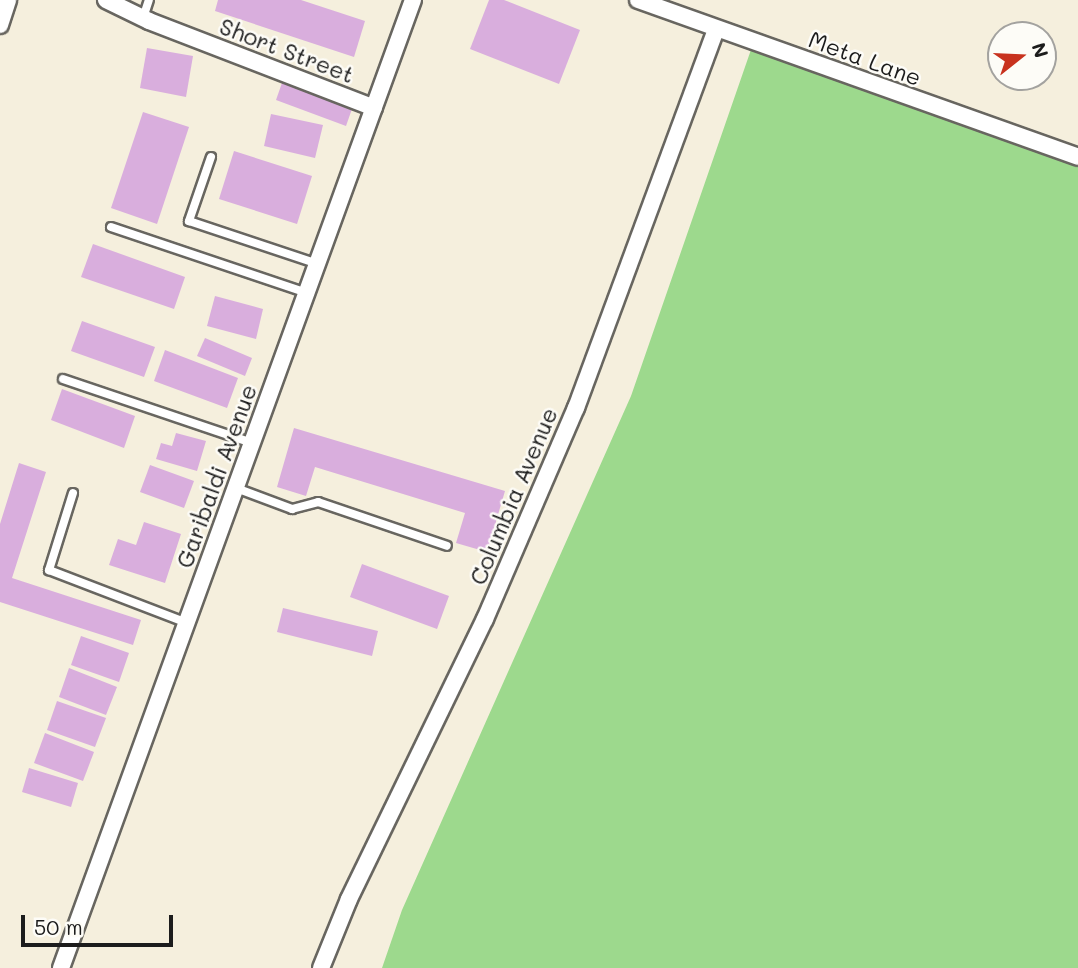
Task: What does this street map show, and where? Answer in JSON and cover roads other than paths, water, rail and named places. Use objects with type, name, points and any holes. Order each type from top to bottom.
[{"type":"street","points":[[0,25],[8,0]]},
{"type":"street","name":"Short Street","points":[[106,0],[143,18],[374,108]]},
{"type":"street","name":"Garibaldi Avenue","points":[[61,968],[413,0]]},
{"type":"street","name":"Meta Lane","points":[[638,0],[1078,158]]},
{"type":"street","name":"Columbia Avenue","points":[[321,968],[349,899],[485,618],[565,434],[716,29]]},
{"type":"lane","points":[[143,18],[149,0]]},
{"type":"lane","points":[[211,157],[189,221],[318,264]]},
{"type":"lane","points":[[111,228],[307,293]]},
{"type":"lane","points":[[63,379],[252,443]]},
{"type":"lane","points":[[236,488],[292,509],[318,502],[447,546]]},
{"type":"lane","points":[[73,493],[49,570],[187,624]]}]
